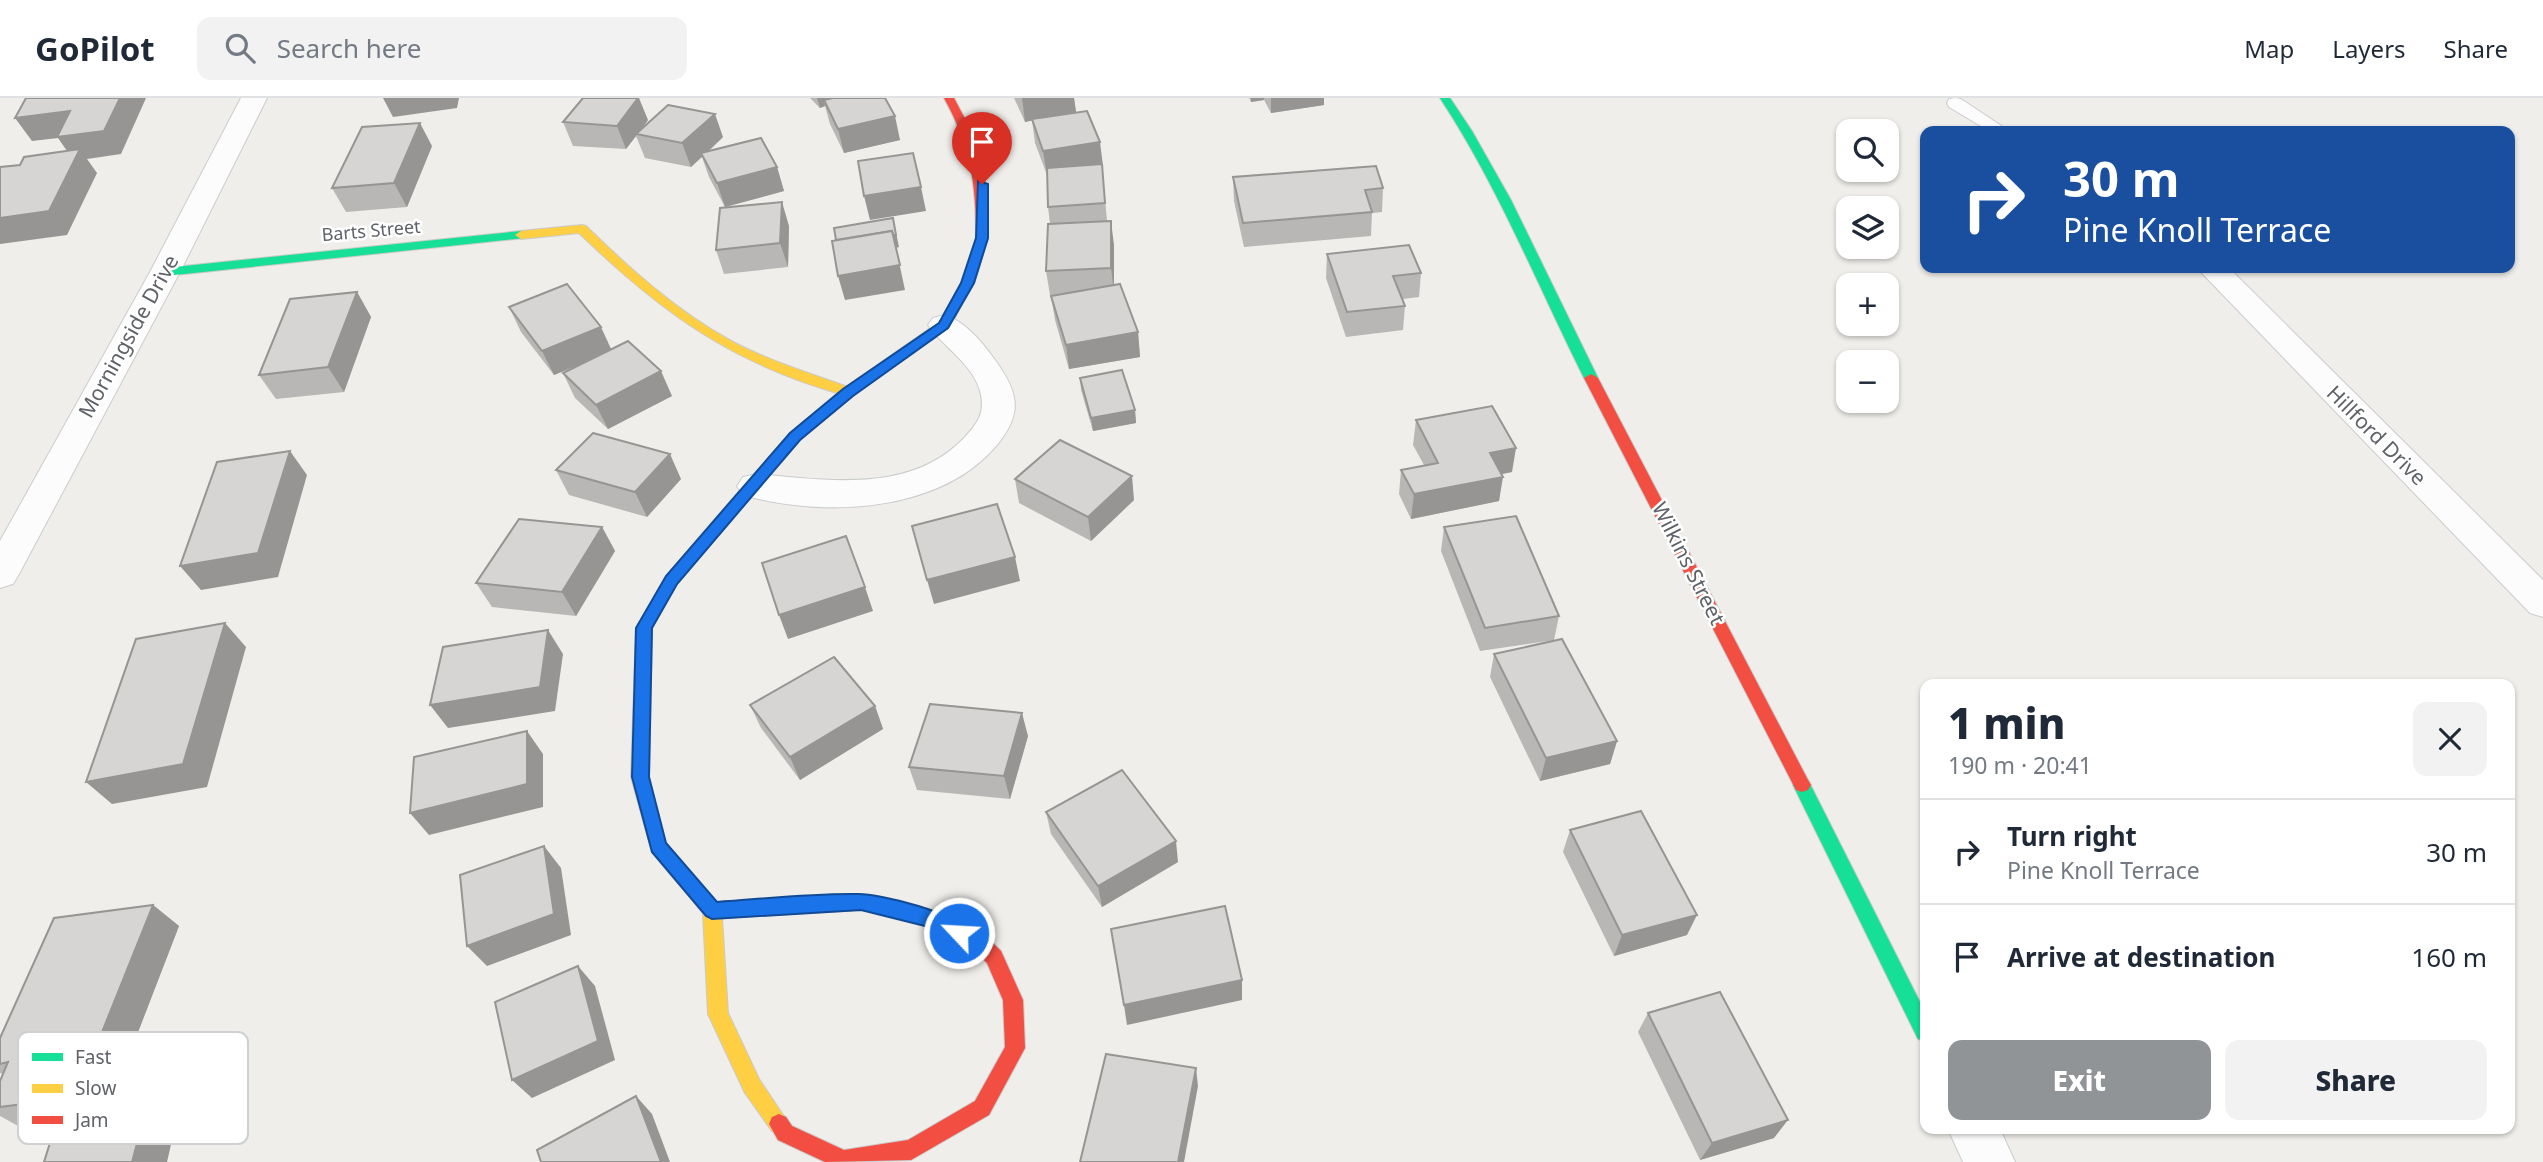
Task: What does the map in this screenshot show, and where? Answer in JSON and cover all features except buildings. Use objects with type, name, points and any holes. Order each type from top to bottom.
[{"type":"street","name":"Morningside Drive","points":[[0,574],[165,272],[254,98]]},
{"type":"street","points":[[712,911],[861,902],[937,920],[982,945],[994,957],[1013,1000],[1016,1048],[982,1108],[911,1150],[844,1160],[785,1133],[752,1086],[718,1014],[712,911],[658,847],[640,777],[644,628],[672,580],[795,436],[848,392],[944,325],[968,283],[982,238],[982,184],[978,158],[968,129],[949,98]]},
{"type":"street","name":"Wilkins Street","points":[[1445,98],[1492,175],[1550,300],[1649,485],[1920,1022]]},
{"type":"street","name":"Barts Street","points":[[165,272],[582,229],[626,272],[711,335],[753,355],[848,392]]},
{"type":"street","name":"Hillford Drive","points":[[2217,273],[2543,603]]},
{"type":"street","points":[[755,486],[827,495],[880,491],[932,480],[972,454],[998,418],[996,392],[979,360],[944,325]]},
{"type":"street","points":[[1976,1134],[1990,1162]]},
{"type":"lane","points":[[1955,103],[1992,126]]},
{"type":"traffic: fast","points":[[1445,98],[1487,165],[1591,378]]},
{"type":"traffic: fast","points":[[165,272],[521,235]]},
{"type":"traffic: fast","points":[[735,506],[795,436],[848,392],[944,325],[968,283],[982,238]]},
{"type":"traffic: fast","points":[[1802,785],[1920,1022]]},
{"type":"traffic: slow","points":[[521,235],[582,229],[651,292],[689,321],[758,359],[848,392]]},
{"type":"traffic: slow","points":[[712,910],[658,847],[640,777],[644,628],[672,580],[735,506]]},
{"type":"traffic: slow","points":[[779,1124],[752,1086],[718,1014],[712,910],[861,902]]},
{"type":"traffic: jam","points":[[949,98],[968,134],[978,165],[982,238]]},
{"type":"traffic: jam","points":[[1591,378],[1802,785]]},
{"type":"traffic: jam","points":[[779,1124],[785,1133],[844,1160],[911,1150],[982,1108],[1015,1048],[1013,1000],[994,957],[982,945],[937,920],[861,902]]},
{"type":"route","points":[[959,933],[937,920],[861,902],[712,911],[658,847],[640,777],[644,628],[672,580],[795,436],[848,392],[944,325],[968,283],[982,238],[982,184]]}]
